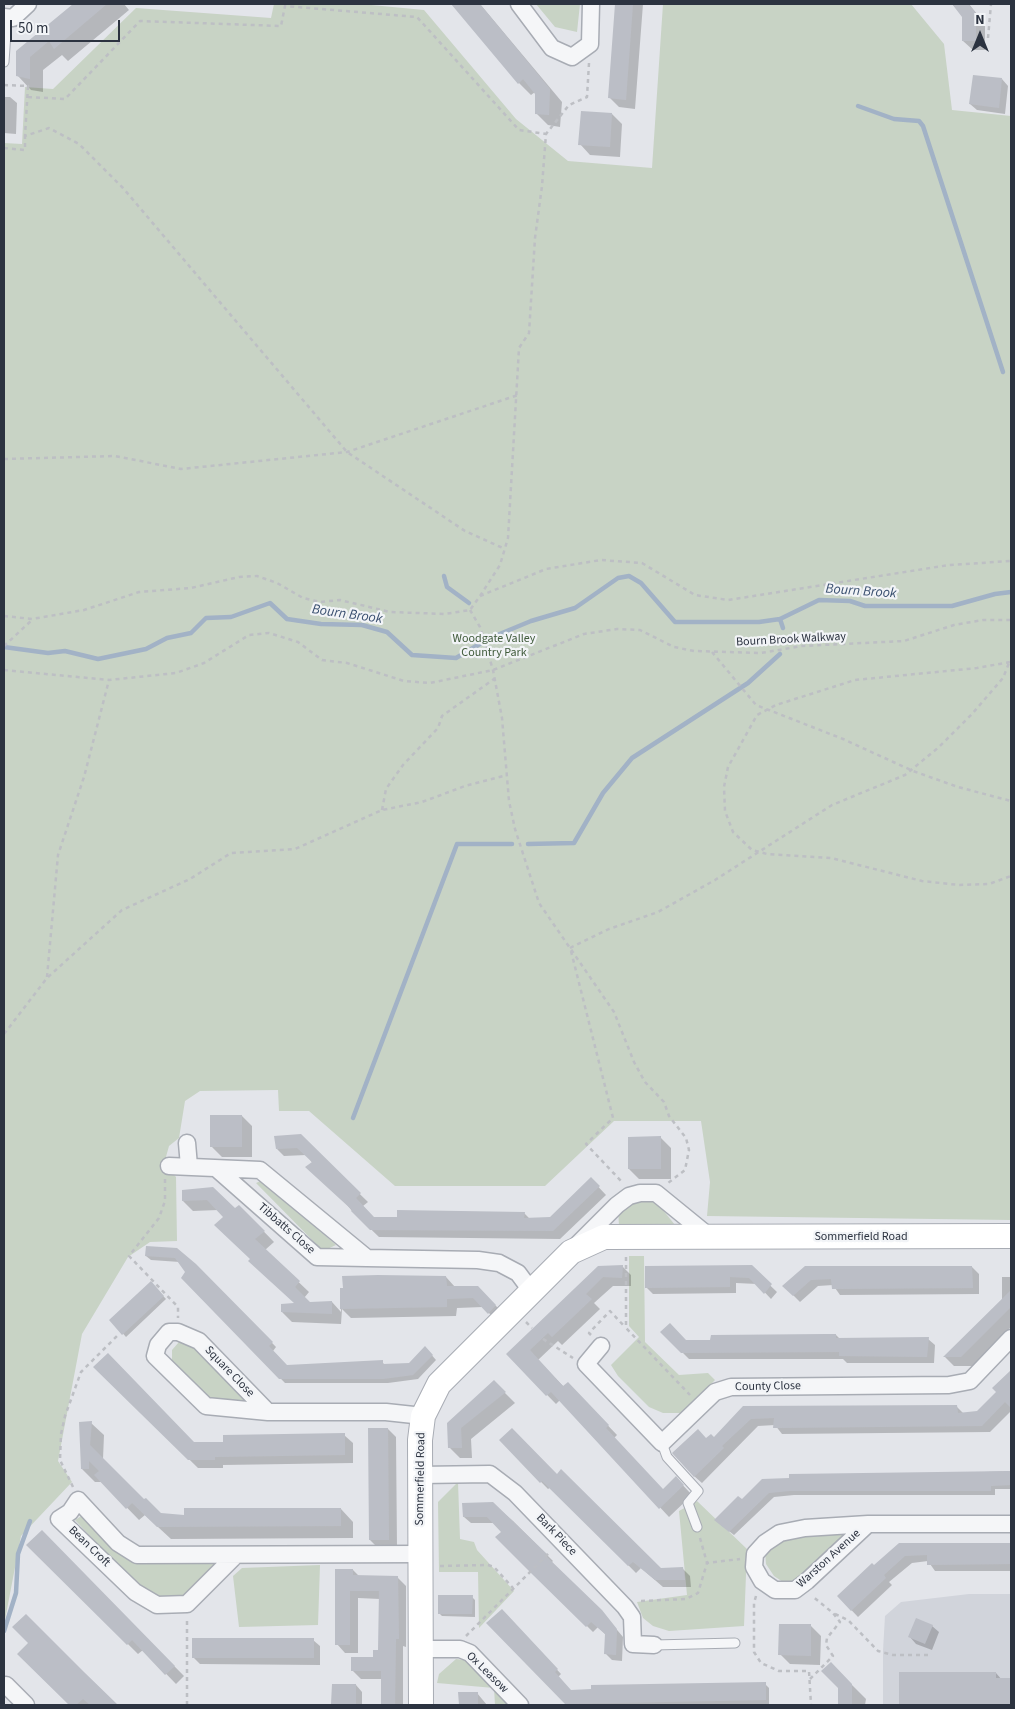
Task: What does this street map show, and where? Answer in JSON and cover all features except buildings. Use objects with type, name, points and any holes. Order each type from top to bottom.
[{"type":"street","points":[[6,18],[13,18],[28,4]]},
{"type":"street","points":[[519,4],[552,48],[572,57],[590,44],[591,4]]},
{"type":"street","points":[[187,1143],[189,1166]]},
{"type":"street","points":[[170,1166],[260,1170],[367,1258]]},
{"type":"street","name":"Tibbatts Close","points":[[217,1169],[317,1257],[478,1260],[499,1263],[518,1274],[532,1292]]},
{"type":"street","points":[[629,1196],[656,1192],[710,1237]]},
{"type":"street","name":"Sommerfield Road","points":[[421,1705],[420,1474],[423,1416],[439,1384],[617,1205],[629,1196]]},
{"type":"street","name":"Sommerfield Road","points":[[570,1252],[604,1237],[1011,1236]]},
{"type":"street","name":"Square Close","points":[[268,1412],[199,1340],[178,1332],[169,1332],[158,1345],[155,1356],[206,1406],[268,1412],[386,1412],[423,1416]]},
{"type":"street","name":"County Close","points":[[662,1443],[715,1392],[731,1387],[949,1385],[970,1381],[1011,1338]]},
{"type":"street","points":[[602,1346],[586,1364],[662,1443]]},
{"type":"street","name":"Bark Piece","points":[[420,1474],[490,1474],[515,1493],[625,1607],[632,1617],[633,1644],[654,1645]]},
{"type":"street","name":"Bean Croft","points":[[187,1604],[157,1605],[135,1592],[59,1519],[70,1512],[78,1500],[118,1544],[137,1555],[421,1560]]},
{"type":"street","name":"Warston Avenue","points":[[762,1581],[775,1590],[794,1590],[807,1581],[868,1524]]},
{"type":"street","name":"Warston Avenue","points":[[755,1554],[765,1542],[780,1533],[805,1528],[868,1524],[1011,1524]]},
{"type":"street","points":[[755,1554],[754,1567],[762,1581]]},
{"type":"street","points":[[187,1604],[235,1556]]},
{"type":"street","name":"Ox Leasow","points":[[421,1649],[460,1649],[470,1652],[520,1705]]},
{"type":"street","points":[[6,1685],[26,1705]]},
{"type":"lane","points":[[4,62],[6,18]]},
{"type":"lane","points":[[662,1443],[667,1457],[698,1491],[688,1503],[697,1527]]},
{"type":"lane","points":[[654,1645],[735,1643]]},
{"type":"path","points":[[988,38],[992,4]]},
{"type":"path","points":[[28,97],[65,99],[140,21],[281,26],[284,5],[417,17],[519,130],[546,134]]},
{"type":"path","points":[[4,616],[32,619],[84,610],[139,592],[191,588],[239,576],[257,576],[277,583],[303,598],[320,602],[340,600],[390,612],[445,614],[470,610],[500,564],[508,538],[518,395],[519,348],[529,333],[535,238],[546,134],[569,104],[587,97],[590,44]]},
{"type":"path","points":[[4,85],[28,86],[25,150],[4,148]]},
{"type":"path","points":[[25,136],[49,128],[79,144],[123,188],[348,452],[465,531],[505,549]]},
{"type":"path","points":[[4,459],[115,456],[181,469],[348,452],[518,395]]},
{"type":"path","points":[[480,596],[546,569],[601,560],[642,563],[695,595],[728,600],[949,565],[1011,562]]},
{"type":"path","points":[[470,610],[480,627],[493,670],[502,718],[507,775],[515,829],[539,902],[614,1012],[634,1062],[645,1082],[664,1102],[669,1116],[686,1138],[689,1150],[685,1170],[656,1192]]},
{"type":"path","points":[[4,646],[32,619]]},
{"type":"path","name":"Bourn Brook Walkway","points":[[4,670],[109,680],[176,673],[204,663],[249,635],[269,633],[298,642],[322,660],[347,663],[404,681],[430,683],[493,670],[584,634],[617,629],[640,630],[674,647],[712,652],[761,653],[802,646],[904,641],[954,625],[983,620],[1011,620]]},
{"type":"path","points":[[712,652],[756,705],[818,729],[911,770],[958,787],[1011,801]]},
{"type":"path","points":[[1011,661],[968,669],[855,680],[776,705],[757,715],[728,767],[724,787],[725,811],[733,832],[752,850],[831,858],[922,881],[959,885],[989,884],[1011,876]]},
{"type":"path","points":[[570,948],[609,929],[658,912],[759,852],[832,805],[892,781],[911,770],[939,747],[972,714],[1003,678],[1011,661]]},
{"type":"path","points":[[382,810],[386,789],[403,765],[438,728],[442,716],[494,678]]},
{"type":"path","points":[[47,978],[58,855],[84,777],[109,680]]},
{"type":"path","points":[[4,1034],[47,978],[122,910],[190,879],[232,853],[295,849],[382,810],[422,802],[465,786],[507,775]]},
{"type":"path","points":[[570,948],[613,1118],[586,1144],[621,1179],[629,1196]]},
{"type":"path","points":[[170,1166],[165,1176],[165,1201],[159,1218],[129,1256],[178,1306],[178,1332]]},
{"type":"path","points":[[626,1328],[627,1237]]},
{"type":"path","points":[[602,1346],[589,1333],[610,1311],[700,1406]]},
{"type":"path","points":[[78,1500],[60,1460],[61,1434],[65,1416],[81,1372],[118,1335]]},
{"type":"path","points":[[543,1338],[566,1355],[586,1364]]},
{"type":"path","points":[[625,1607],[645,1600],[686,1600],[698,1593],[707,1563],[697,1527]]},
{"type":"path","points":[[460,1649],[469,1632],[561,1541]]},
{"type":"path","points":[[707,1563],[737,1560],[755,1554]]},
{"type":"path","points":[[421,1560],[488,1565],[494,1567],[513,1588]]},
{"type":"path","points":[[762,1581],[754,1603],[754,1652],[761,1663],[779,1671],[809,1671],[811,1705]]},
{"type":"path","points":[[807,1581],[810,1594],[833,1613],[840,1622],[827,1638],[826,1645],[833,1656],[810,1679]]},
{"type":"path","points":[[187,1604],[187,1705]]},
{"type":"path","points":[[833,1613],[848,1620],[878,1651],[893,1655],[928,1656]]},
{"type":"shaded area","points":[[969,1594],[1011,1594],[1011,1705],[883,1705],[885,1616],[901,1602]]},
{"type":"green space","name":"Woodgate Valley Country Park","points":[[274,4],[361,4],[424,10],[516,119],[568,161],[652,168],[663,4],[911,4],[944,44],[952,110],[1011,116],[1011,1220],[707,1216],[710,1182],[701,1121],[614,1121],[545,1186],[395,1186],[309,1111],[279,1111],[278,1090],[200,1091],[185,1101],[179,1138],[169,1146],[164,1164],[176,1177],[177,1241],[150,1242],[128,1257],[82,1334],[58,1461],[72,1482],[21,1536],[4,1625],[4,143],[22,144],[25,87],[53,89],[136,8],[271,18]]},
{"type":"green space","points":[[536,4],[580,4],[577,32],[555,27]]},
{"type":"green space","points":[[263,1180],[336,1245],[323,1251],[256,1183]]},
{"type":"green space","points":[[635,1198],[655,1200],[675,1225],[619,1226],[618,1208]]},
{"type":"green space","points":[[629,1256],[644,1256],[645,1342],[679,1375],[708,1373],[715,1380],[683,1413],[663,1413],[649,1407],[618,1376],[611,1365],[639,1337],[629,1326]]},
{"type":"green space","points":[[179,1342],[188,1342],[249,1398],[244,1403],[211,1403],[172,1362],[172,1350]]},
{"type":"green space","points":[[458,1482],[460,1539],[474,1542],[477,1550],[514,1591],[479,1628],[478,1572],[439,1572],[438,1502]]},
{"type":"green space","points":[[697,1501],[747,1549],[744,1626],[669,1631],[653,1626],[643,1618],[637,1602],[687,1595],[679,1511]]},
{"type":"green space","points":[[83,1515],[116,1544],[224,1562],[184,1599],[159,1602],[141,1591],[75,1520]]},
{"type":"green space","points":[[805,1530],[852,1533],[795,1582],[783,1582],[774,1576],[766,1564],[765,1552],[768,1544]]},
{"type":"green space","points":[[320,1565],[318,1625],[239,1627],[233,1576],[242,1568]]},
{"type":"green space","points":[[456,1659],[465,1660],[494,1688],[437,1683],[439,1674]]},
{"type":"green space","points":[[494,1688],[510,1705],[495,1705]]},
{"type":"waterway","points":[[858,106],[894,119],[919,121],[923,126],[1003,372]]},
{"type":"waterway","points":[[444,576],[447,587],[469,603]]},
{"type":"waterway","name":"Bourn Brook","points":[[4,647],[48,653],[65,651],[98,659],[146,649],[167,638],[191,633],[206,618],[231,617],[270,603],[287,619],[321,624],[362,625],[387,632],[412,655],[456,658],[490,638],[531,621],[575,608],[618,578],[629,576],[641,583],[675,622],[759,622],[780,619],[819,600],[850,601],[865,606],[952,606],[995,594],[1011,592]]},
{"type":"waterway","points":[[780,619],[783,628]]},
{"type":"waterway","points":[[528,844],[574,843],[603,793],[632,758],[748,683],[780,654]]},
{"type":"waterway","points":[[353,1118],[457,844],[512,844]]},
{"type":"waterway","points":[[4,1631],[16,1593],[18,1554],[30,1521]]}]
